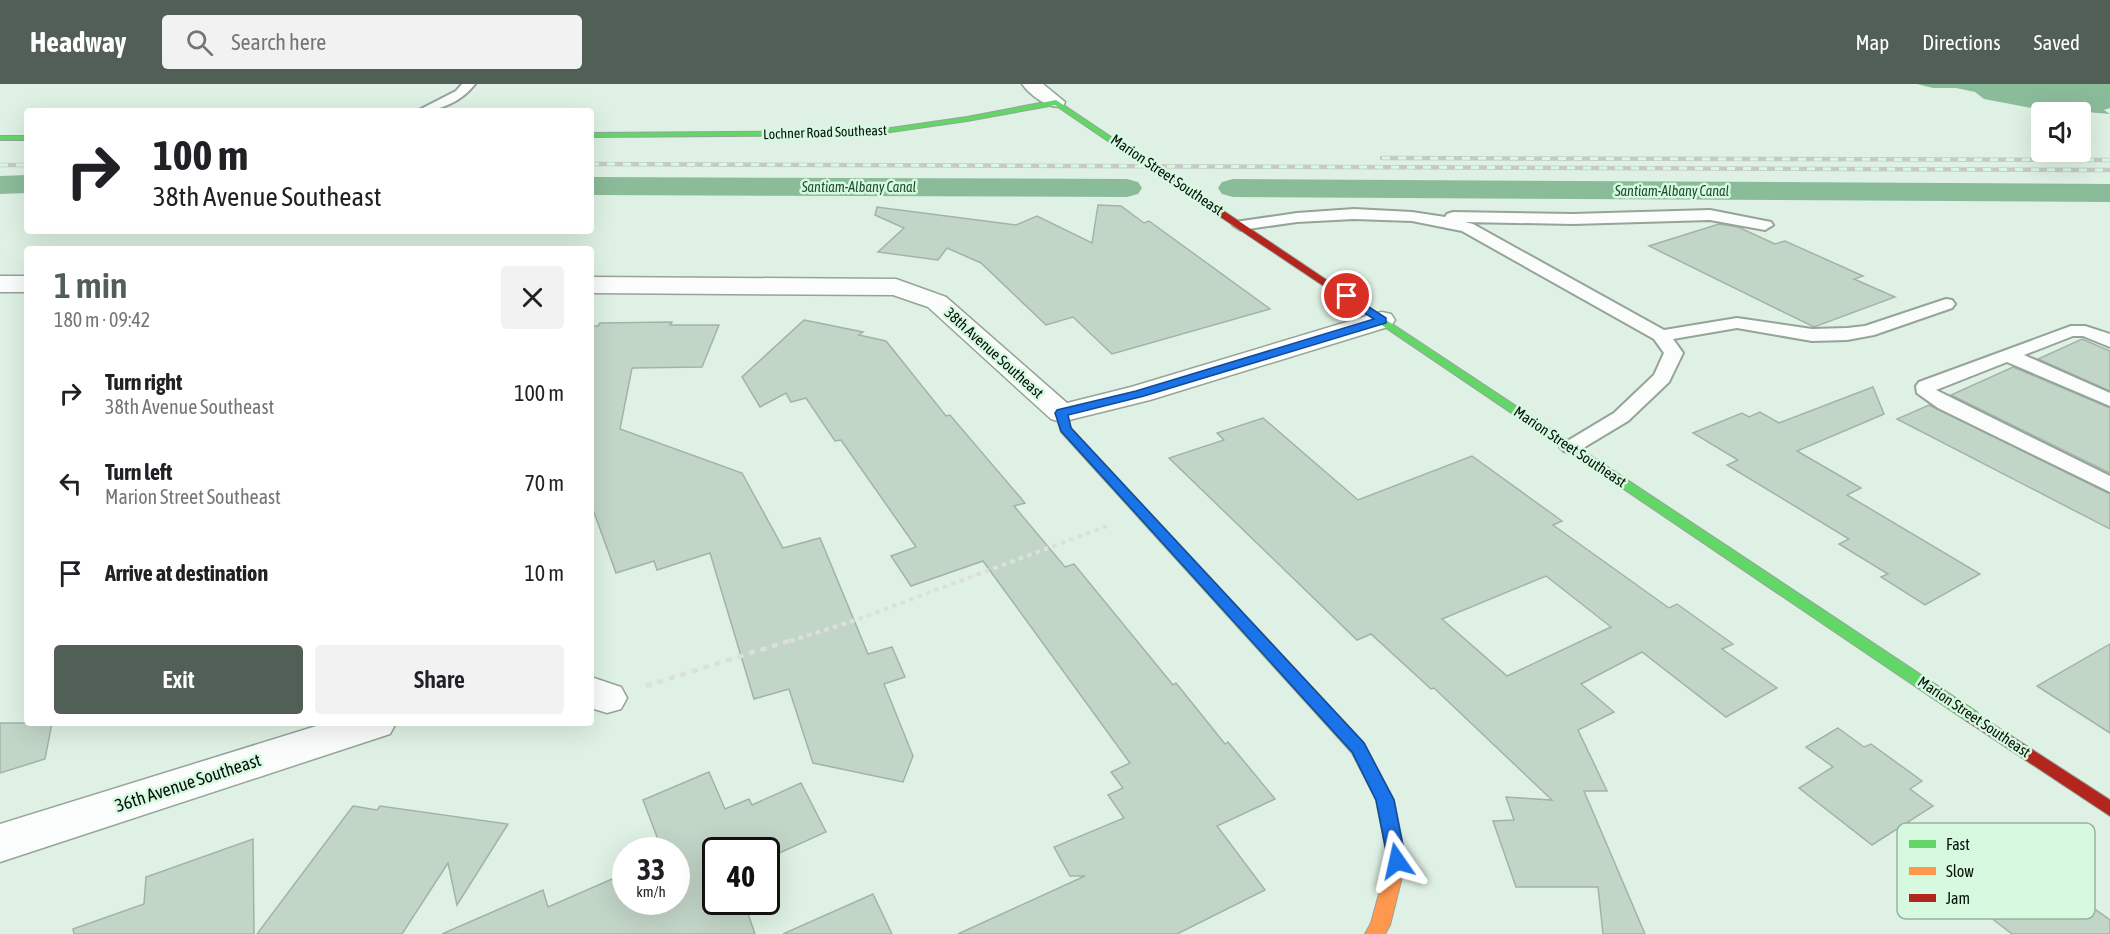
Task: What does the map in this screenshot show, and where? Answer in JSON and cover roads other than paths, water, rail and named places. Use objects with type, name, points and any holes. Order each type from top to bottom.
[{"type":"street","name":"Marion Street Southeast","points":[[1031,84],[2110,809]]},
{"type":"street","name":"Lochner Road Southeast","points":[[594,135],[870,133],[967,119],[1056,102]]},
{"type":"street","points":[[0,138],[24,138]]},
{"type":"street","points":[[0,284],[24,284]]},
{"type":"street","name":"38th Avenue Southeast","points":[[594,285],[897,287],[937,302],[1061,413]]},
{"type":"street","points":[[1375,934],[1380,925],[1397,861],[1385,800],[1358,748],[1065,429],[1061,413],[1140,394],[1382,320]]},
{"type":"street","name":"36th Avenue Southeast","points":[[0,843],[367,726]]},
{"type":"lane","points":[[430,108],[460,94],[469,84]]},
{"type":"lane","points":[[1241,225],[1294,216],[1369,215],[1573,219],[1710,215],[1765,225]]},
{"type":"lane","points":[[1434,218],[1467,227],[1661,336],[1674,353],[1662,378],[1622,417],[1571,447]]},
{"type":"lane","points":[[1661,336],[1737,322],[1812,335],[1847,334],[1868,331],[1946,303]]},
{"type":"lane","points":[[2110,341],[2085,331],[2072,331],[1926,386],[1927,393],[1945,404],[2110,485]]},
{"type":"lane","points":[[2007,355],[2110,400]]},
{"type":"waterway","name":"Santiam-Albany Canal","points":[[0,185],[24,184]]},
{"type":"waterway","name":"Santiam-Albany Canal","points":[[594,186],[1127,188]]},
{"type":"waterway","name":"Santiam-Albany Canal","points":[[1233,188],[2110,193]]},
{"type":"railway","points":[[1382,158],[2110,160]]},
{"type":"railway","points":[[594,164],[2110,170]]},
{"type":"railway","points":[[0,165],[24,165]]}]
